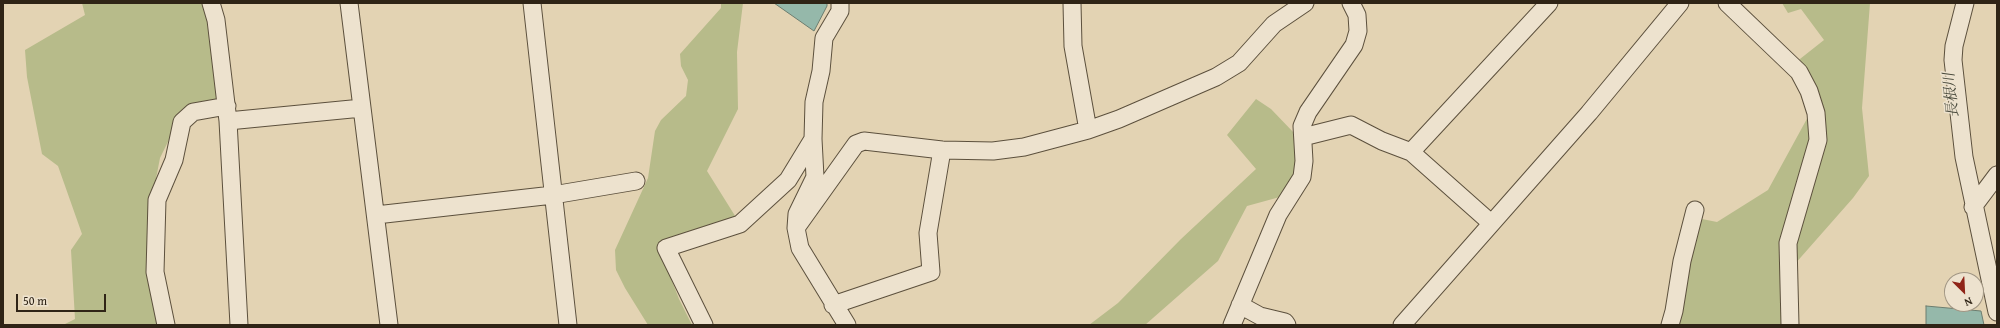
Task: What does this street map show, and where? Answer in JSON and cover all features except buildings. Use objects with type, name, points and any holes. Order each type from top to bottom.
[{"type":"street","points":[[211,3],[216,20],[228,114],[239,325]]},
{"type":"street","points":[[349,3],[389,325]]},
{"type":"street","points":[[532,3],[568,325]]},
{"type":"street","points":[[840,3],[840,11],[824,38],[821,71],[814,102],[813,139],[815,177],[797,214],[796,228],[800,248],[833,305],[847,325]]},
{"type":"street","points":[[1072,3],[1073,46],[1088,130]]},
{"type":"street","points":[[796,228],[856,144],[864,141],[942,150],[993,151],[1024,147],[1088,130],[1119,119],[1216,77],[1239,64],[1274,24],[1305,3]]},
{"type":"street","points":[[1232,325],[1278,215],[1302,178],[1304,161],[1302,126],[1308,112],[1354,45],[1358,31],[1356,15],[1351,3]]},
{"type":"street","points":[[1411,152],[1549,3]]},
{"type":"street","points":[[1402,325],[1589,113],[1680,3]]},
{"type":"street","points":[[1727,3],[1799,72],[1809,91],[1816,113],[1818,140],[1788,243],[1790,325]]},
{"type":"street","points":[[1965,3],[1954,46],[1953,60],[1964,157],[1997,312]]},
{"type":"street","points":[[166,325],[155,272],[157,200],[174,160],[182,122],[193,112],[228,114],[362,108]]},
{"type":"street","points":[[1303,137],[1351,125],[1382,141],[1411,152],[1491,223]]},
{"type":"street","points":[[704,325],[666,248],[740,224],[788,180],[813,139]]},
{"type":"street","points":[[833,305],[931,272],[928,233],[942,150]]},
{"type":"street","points":[[1974,207],[1997,175]]},
{"type":"street","points":[[376,215],[553,195],[636,181]]},
{"type":"street","points":[[1670,325],[1674,311],[1682,261],[1695,210]]},
{"type":"street","points":[[1240,305],[1260,316],[1285,322],[1288,325]]},
{"type":"green space","points":[[82,3],[204,3],[219,100],[184,109],[160,158],[147,225],[150,285],[159,325],[63,325],[75,319],[71,250],[82,234],[58,166],[42,154],[27,77],[25,50],[85,15]]},
{"type":"green space","points":[[721,3],[743,3],[737,52],[738,109],[707,171],[737,219],[659,247],[679,299],[692,325],[648,325],[625,288],[616,270],[615,250],[648,178],[655,131],[661,120],[686,96],[688,80],[681,66],[680,54],[721,8]]},
{"type":"green space","points":[[1782,3],[1870,3],[1862,108],[1869,176],[1853,198],[1794,265],[1791,325],[1677,325],[1684,264],[1702,219],[1717,222],[1768,190],[1809,115],[1805,95],[1786,70],[1824,40],[1801,9],[1788,13]]},
{"type":"green space","points":[[1256,99],[1271,109],[1295,134],[1297,172],[1287,195],[1247,206],[1218,261],[1145,325],[1089,325],[1118,303],[1181,239],[1256,169],[1227,135]]},
{"type":"shaded area","points":[[774,3],[827,3],[827,6],[814,31]]},
{"type":"shaded area","points":[[1926,306],[1944,308],[1944,312],[1981,312],[1984,325],[1926,325]]},
{"type":"water label","name":"長根川","points":[[1952,95]]}]
